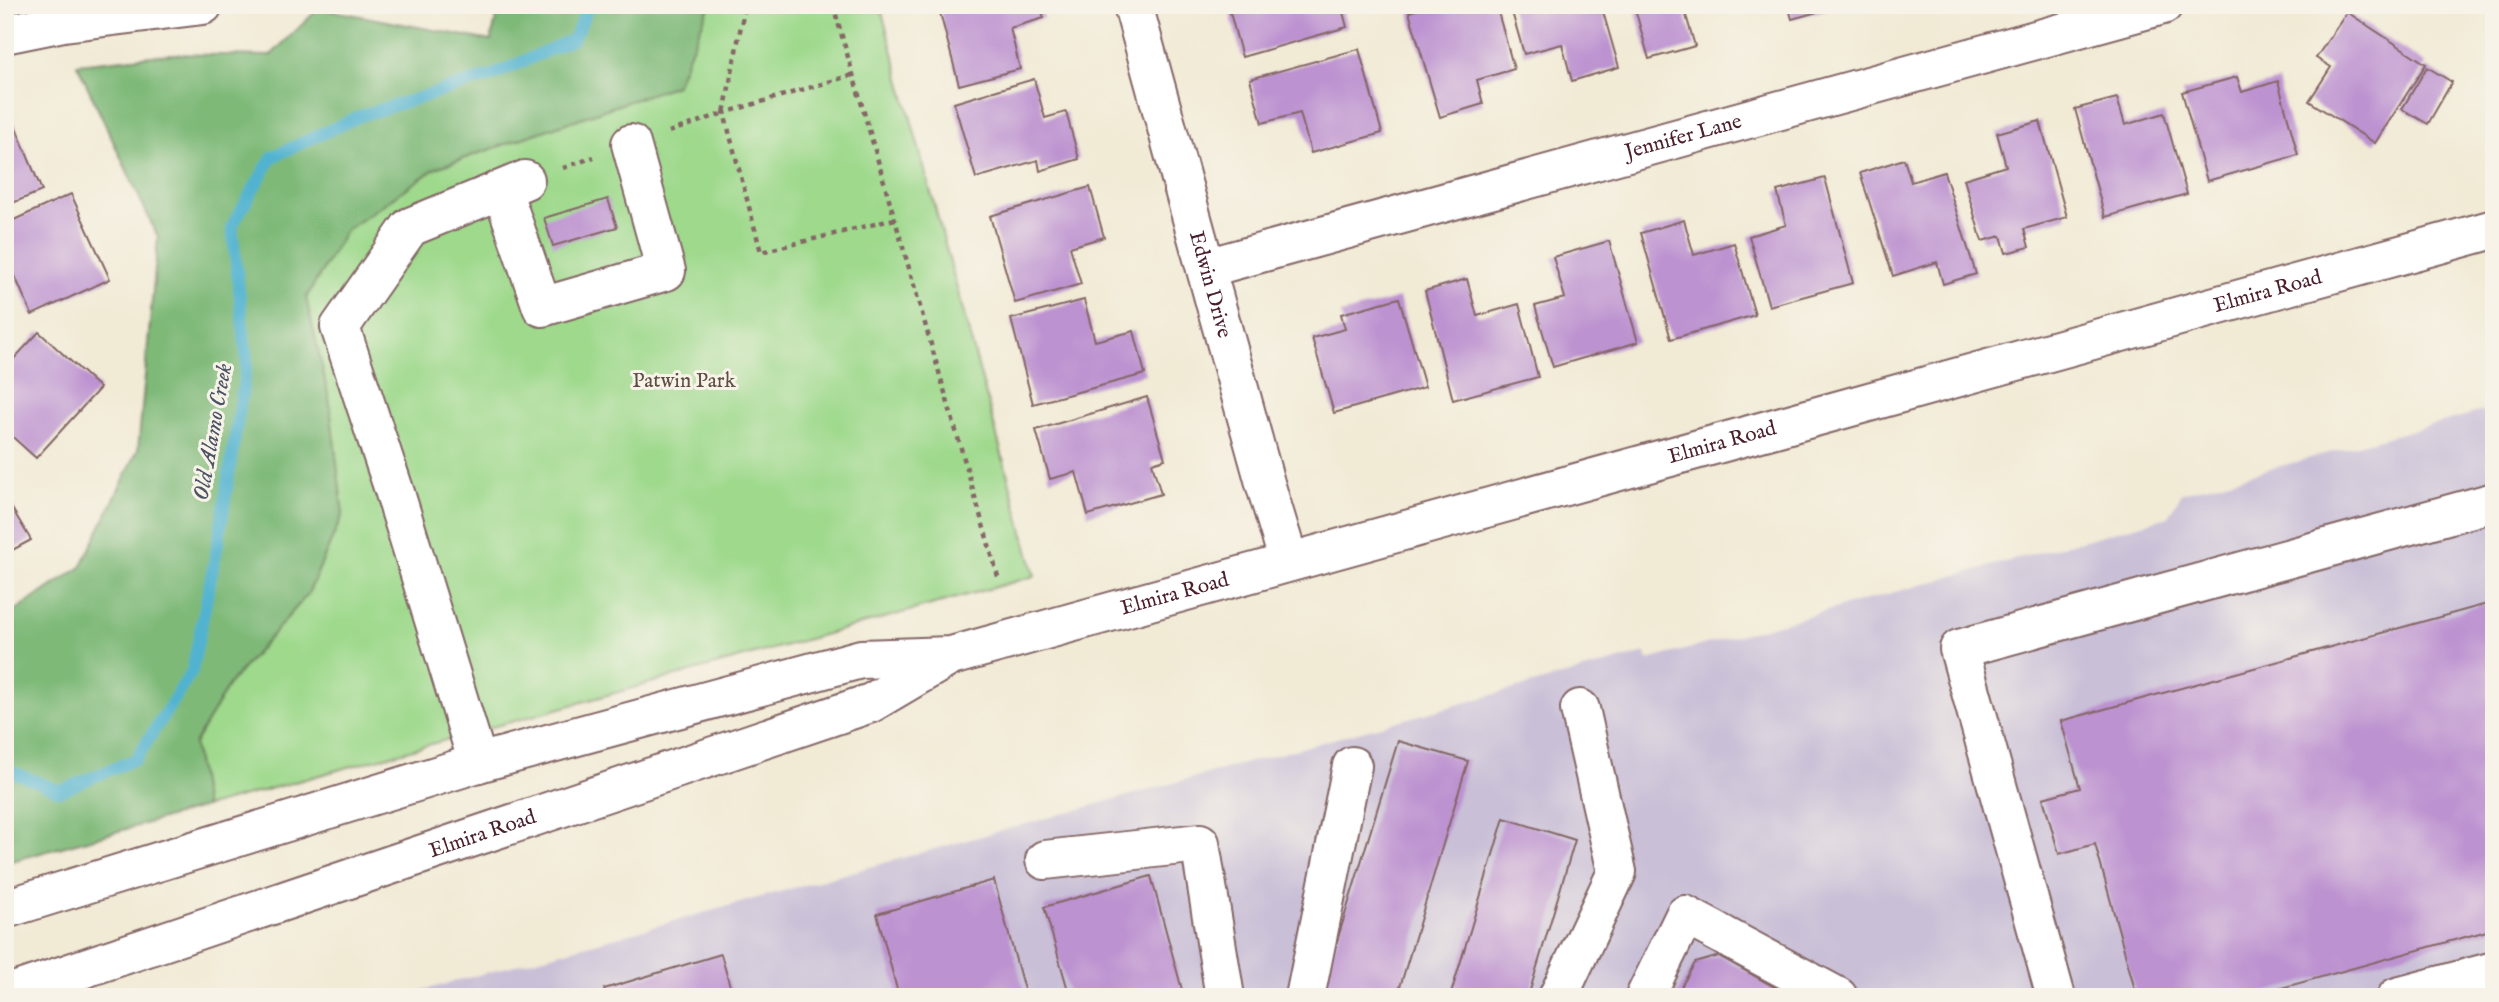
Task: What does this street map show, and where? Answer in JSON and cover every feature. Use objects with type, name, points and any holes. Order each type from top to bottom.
[{"type":"main road","points":[[5,34],[78,20],[203,5]]},
{"type":"main road","name":"Edwin Drive","points":[[1133,5],[1289,562]]},
{"type":"main road","name":"Jennifer Lane","points":[[1206,268],[2163,5]]},
{"type":"main road","points":[[478,763],[396,493],[340,327],[410,227],[514,185],[542,306],[666,271],[631,144]]},
{"type":"main road","name":"Elmira Road","points":[[5,909],[478,763],[861,659],[951,656],[2494,229]]},
{"type":"main road","points":[[2056,997],[1959,649],[2494,502]]},
{"type":"main road","name":"Elmira Road","points":[[5,995],[871,703],[951,656]]},
{"type":"main road","points":[[1558,997],[1617,872],[1580,709]]},
{"type":"main road","points":[[1305,997],[1352,766]]},
{"type":"main road","points":[[1045,859],[1200,843],[1224,997]]},
{"type":"main road","points":[[1645,997],[1685,915],[1838,997]]},
{"type":"main road","points":[[2397,997],[2494,971]]},
{"type":"path","points":[[832,5],[999,580]]},
{"type":"path","points":[[853,75],[724,113],[761,252],[895,219]]},
{"type":"shaded area","points":[[2494,408],[2494,985],[2448,997],[399,997],[1645,653],[1648,660],[2168,517],[2182,493]]},
{"type":"green space","points":[[499,5],[710,5],[676,85],[436,168],[346,230],[306,298],[329,398],[343,514],[308,594],[229,684],[194,744],[205,807],[5,863],[5,610],[13,612],[81,567],[138,450],[158,237],[77,64],[170,54],[270,56],[319,8],[491,41]]},
{"type":"green space","name":"Patwin Park","points":[[710,5],[880,5],[1035,576],[205,807],[194,744],[229,684],[308,594],[343,514],[329,398],[306,298],[346,230],[436,168],[676,85]]},
{"type":"building","points":[[938,5],[1040,5],[1044,18],[1010,28],[1020,69],[959,85]]},
{"type":"building","points":[[1240,5],[1341,5],[1347,27],[1242,57],[1229,9]]},
{"type":"building","points":[[1433,5],[1496,5],[1514,69],[1477,80],[1483,104],[1440,117],[1409,12]]},
{"type":"building","points":[[1510,5],[1601,5],[1619,67],[1572,81],[1562,44],[1524,54]]},
{"type":"building","points":[[1634,5],[1705,5],[1685,12],[1695,46],[1649,59]]},
{"type":"building","points":[[1788,5],[1839,5],[1839,6],[1792,19]]},
{"type":"building","points":[[2347,12],[2426,64],[2375,143],[2309,101],[2331,67],[2316,58]]},
{"type":"building","points":[[1359,49],[1382,133],[1311,153],[1300,113],[1262,123],[1250,79]]},
{"type":"building","points":[[2427,67],[2452,82],[2428,124],[2402,109]]},
{"type":"building","points":[[2237,77],[2242,92],[2278,81],[2298,155],[2207,181],[2182,92]]},
{"type":"building","points":[[1034,79],[1045,118],[1066,112],[1079,159],[1040,171],[1038,160],[976,178],[954,103]]},
{"type":"building","points":[[2117,98],[2125,125],[2164,113],[2187,194],[2105,217],[2075,109]]},
{"type":"building","points":[[5,101],[42,191],[5,206]]},
{"type":"building","points":[[2040,121],[2067,217],[2024,229],[2029,247],[2006,253],[2001,236],[1982,241],[1964,179],[2006,166],[1997,133]]},
{"type":"building","points":[[1904,159],[1911,182],[1944,172],[1976,274],[1943,284],[1937,262],[1893,276],[1860,173]]},
{"type":"building","points":[[1825,178],[1853,283],[1769,306],[1749,236],[1786,225],[1777,191]]},
{"type":"building","points":[[1090,187],[1104,237],[1070,247],[1081,284],[1015,303],[990,216]]},
{"type":"building","points":[[71,194],[110,279],[32,315],[14,274],[5,278],[5,224]]},
{"type":"building","points":[[608,199],[617,227],[553,246],[544,218]]},
{"type":"building","points":[[1684,220],[1694,255],[1734,243],[1755,315],[1671,339],[1641,233]]},
{"type":"building","points":[[1609,241],[1638,342],[1553,367],[1535,306],[1565,298],[1553,257]]},
{"type":"building","points":[[1467,279],[1477,316],[1519,304],[1538,377],[1453,400],[1425,291]]},
{"type":"building","points":[[1399,298],[1425,387],[1334,413],[1312,338],[1345,329],[1341,314]]},
{"type":"building","points":[[1084,300],[1095,341],[1134,331],[1145,374],[1033,404],[1011,319]]},
{"type":"building","points":[[39,332],[100,388],[36,458],[5,430],[5,359],[10,363]]},
{"type":"building","points":[[1147,397],[1165,459],[1152,463],[1161,494],[1088,515],[1076,472],[1050,479],[1036,430]]},
{"type":"building","points":[[5,497],[31,540],[5,554]]},
{"type":"building","points":[[2494,602],[2494,929],[2249,997],[2137,997],[2095,844],[2059,854],[2043,798],[2080,788],[2061,721]]},
{"type":"building","points":[[1398,741],[1468,761],[1397,997],[1320,997]]},
{"type":"building","points":[[1504,818],[1575,840],[1528,997],[1450,997]]},
{"type":"building","points":[[1151,876],[1184,997],[1070,997],[1044,907]]},
{"type":"building","points":[[994,880],[1026,997],[899,997],[877,914]]},
{"type":"building","points":[[721,954],[733,997],[606,997],[604,989]]},
{"type":"building","points":[[1719,956],[1792,997],[1675,997],[1695,963]]},
{"type":"waterway","name":"Old Alamo Creek","points":[[5,769],[60,791],[136,759],[192,671],[219,538],[247,362],[232,226],[272,157],[360,116],[491,76],[573,39],[590,5]]}]
